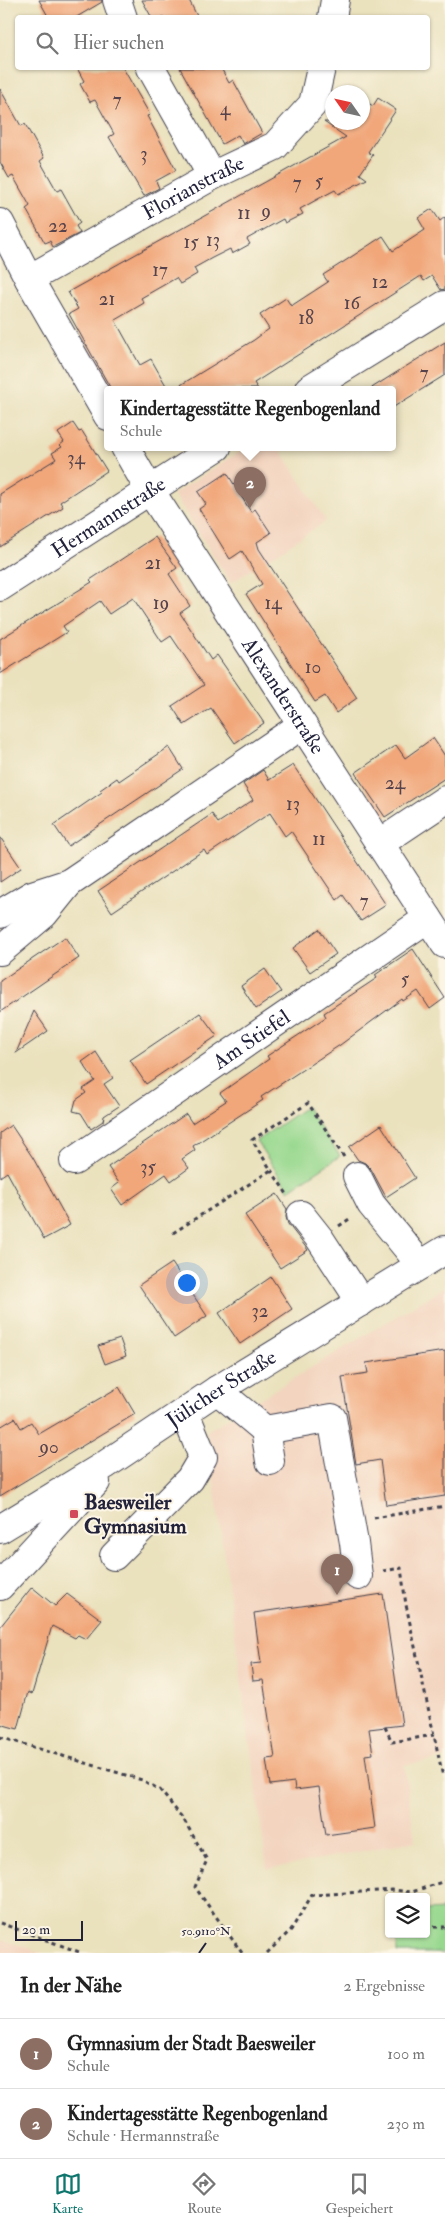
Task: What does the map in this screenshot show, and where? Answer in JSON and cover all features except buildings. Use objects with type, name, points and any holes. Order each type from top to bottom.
[{"type":"street","points":[[117,0],[122,15]]},
{"type":"street","points":[[332,15],[335,0]]},
{"type":"street","points":[[152,70],[212,176]]},
{"type":"street","name":"Florianstraße","points":[[29,278],[212,176],[275,146],[313,104],[321,70]]},
{"type":"street","points":[[0,223],[29,278],[104,409]]},
{"type":"street","points":[[314,386],[445,305]]},
{"type":"street","name":"Alexanderstraße","points":[[127,451],[149,489],[445,944]]},
{"type":"street","name":"Hermannstraße","points":[[0,587],[211,451]]},
{"type":"street","points":[[0,914],[32,896],[69,882],[302,724]]},
{"type":"street","points":[[379,844],[445,800]]},
{"type":"street","points":[[0,951],[44,914],[69,882]]},
{"type":"street","name":"Am Stiefel","points":[[74,1161],[428,918]]},
{"type":"street","points":[[356,1176],[371,1204],[420,1265]]},
{"type":"street","points":[[301,1214],[320,1239],[361,1302]]},
{"type":"street","name":"Jülicher Straße","points":[[0,1529],[123,1453],[217,1390],[445,1250]]},
{"type":"street","points":[[217,1390],[265,1430],[270,1461]]},
{"type":"street","points":[[114,1556],[190,1479],[203,1457],[185,1413]]},
{"type":"street","points":[[265,1430],[332,1418],[354,1542],[358,1576]]},
{"type":"street","points":[[0,1586],[123,1453]]},
{"type":"path","points":[[301,1214],[252,1140],[308,1103],[356,1176]]},
{"type":"path","points":[[173,1233],[271,1170]]},
{"type":"path","points":[[320,1239],[371,1204]]},
{"type":"path","points":[[401,1513],[445,1506]]},
{"type":"path","points":[[358,1576],[401,1568],[406,1605],[443,1777]]},
{"type":"path","points":[[385,1727],[392,1742],[434,1735]]},
{"type":"path","points":[[0,1736],[142,1780],[160,1790],[184,1820],[207,1860],[195,1887],[242,1953]]},
{"type":"path","points":[[267,1953],[291,1930],[312,1895],[392,1890],[412,1892],[445,1881]]},
{"type":"path","points":[[0,1924],[82,1953]]},
{"type":"path","points":[[430,1927],[445,1927]]},
{"type":"shaded area","points":[[241,451],[282,451],[326,521],[231,583],[174,494]]},
{"type":"shaded area","points":[[445,1287],[445,1758],[404,1765],[415,1841],[267,1869],[207,1431]]},
{"type":"shaded area","points":[[0,1939],[43,1953],[0,1953]]},
{"type":"green space","points":[[306,1107],[340,1156],[289,1190],[256,1141]]},
{"type":"green space","points":[[445,1909],[445,1953],[397,1953],[397,1938],[430,1938],[430,1910]]},
{"type":"place","name":"Kindertagesstätte Regenbogenland","points":[[250,508]]},
{"type":"place","name":"Baesweiler Gymnasium","points":[[74,1514]]},
{"type":"place","name":"Gymnasium der Stadt Baesweiler","points":[[337,1595]]}]
